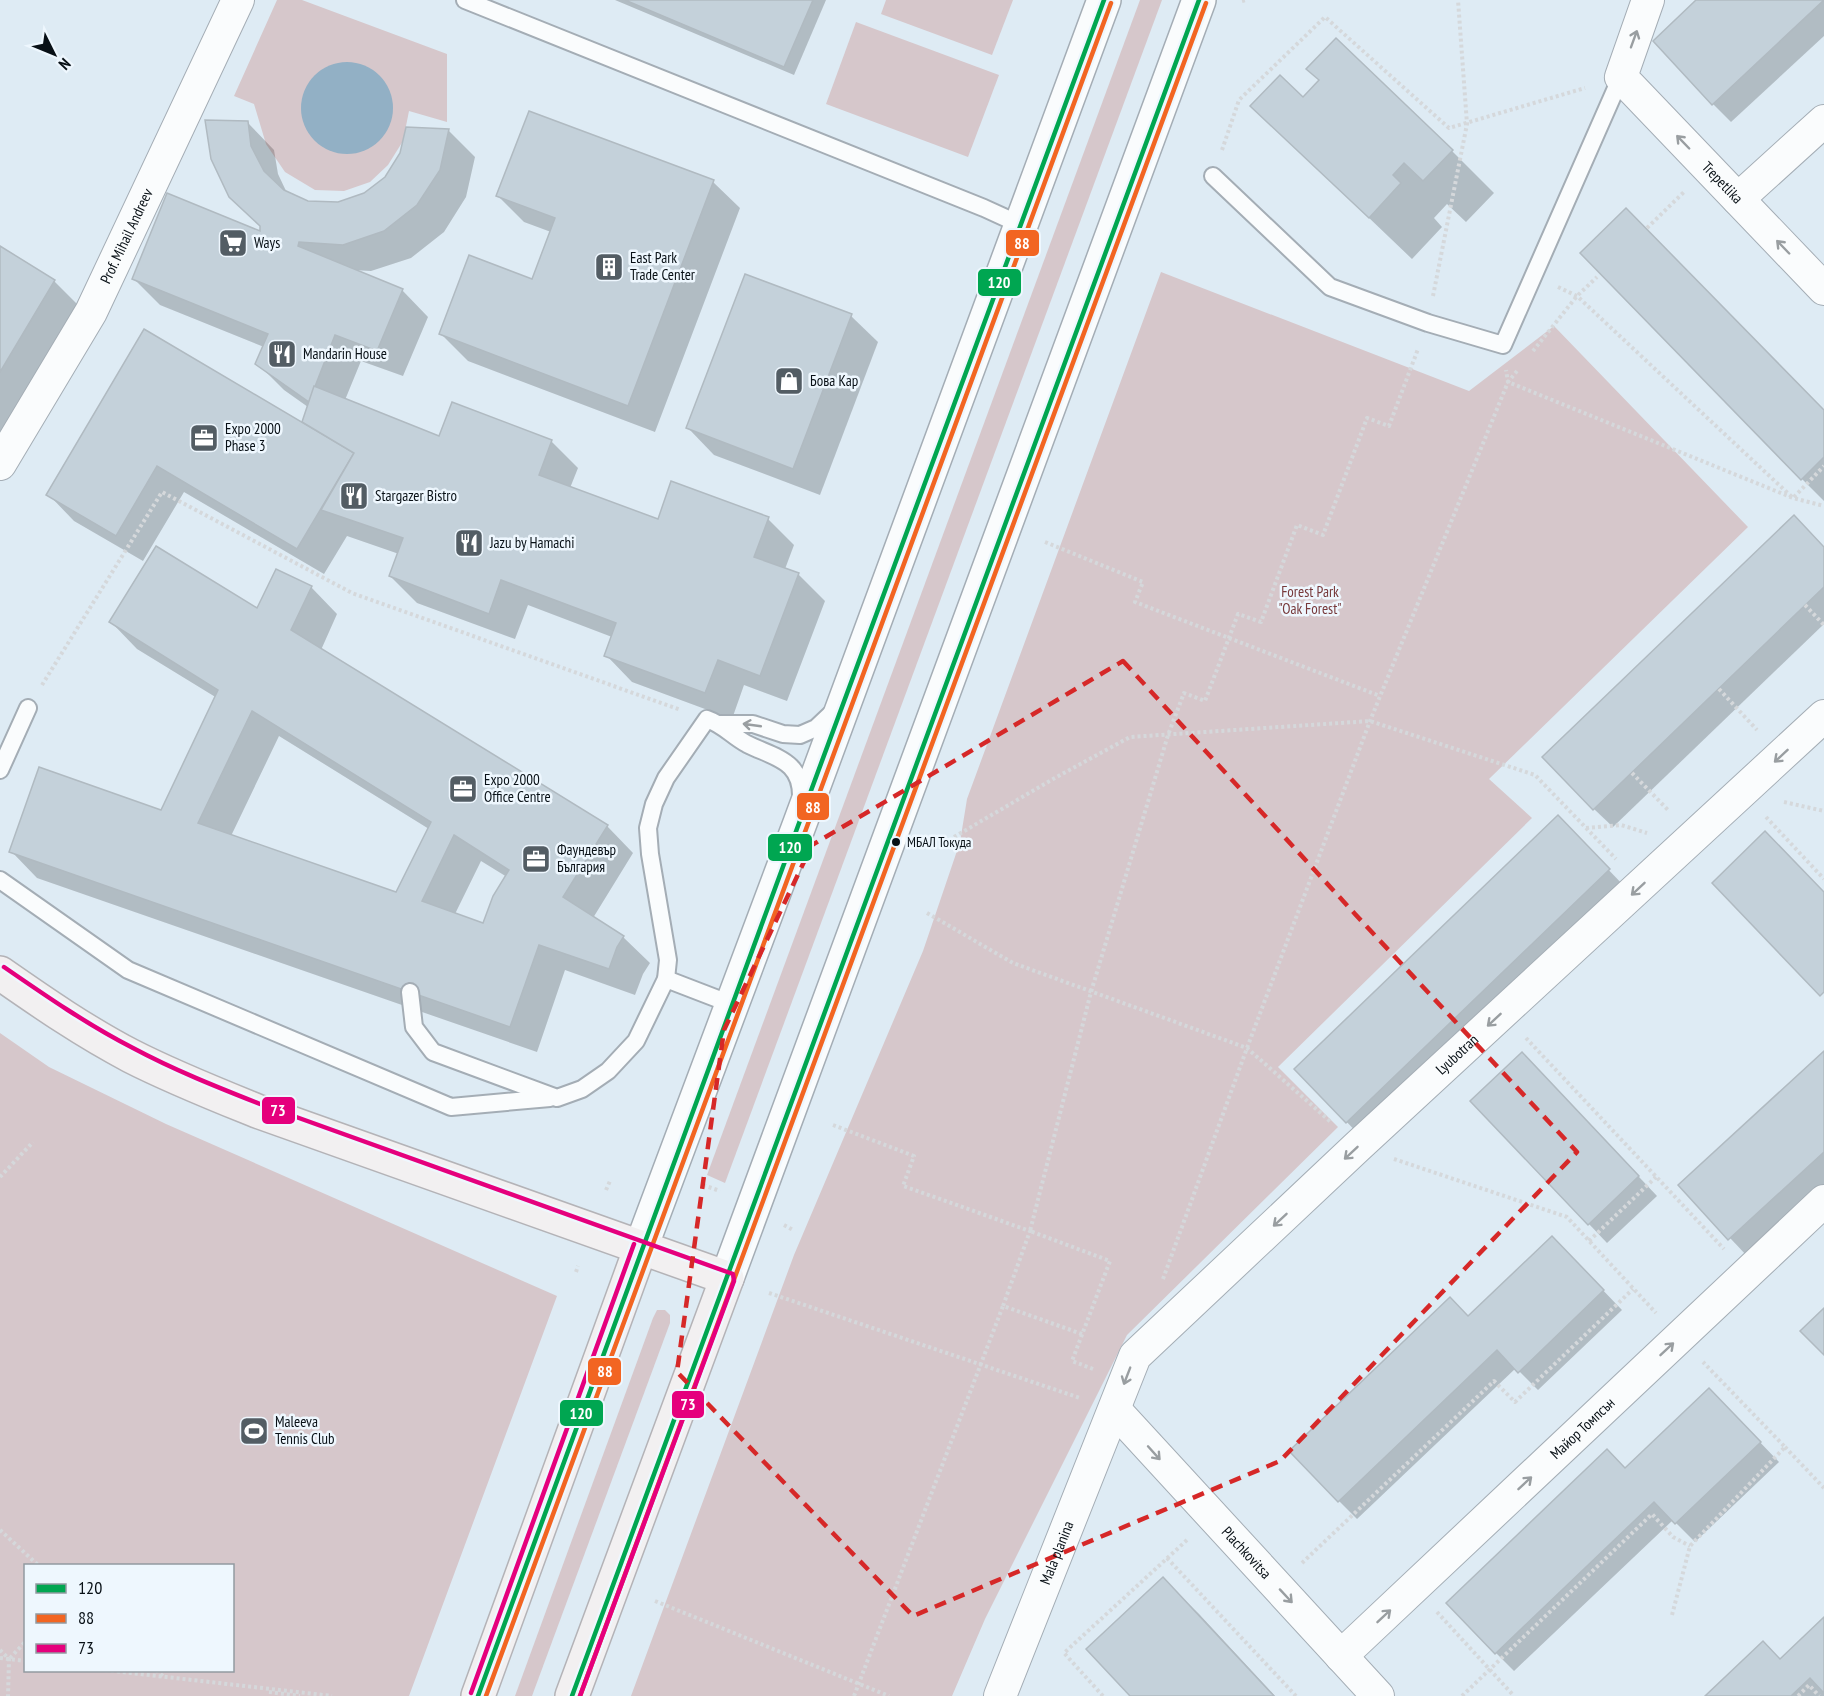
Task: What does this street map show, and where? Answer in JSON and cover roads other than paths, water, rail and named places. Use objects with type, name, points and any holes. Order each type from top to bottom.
[{"type":"main road","points":[[478,1696],[641,1247],[1104,0]]},
{"type":"main road","points":[[572,1696],[1199,0]]},
{"type":"main road","points":[[0,973],[89,1033],[132,1057],[188,1083],[257,1111],[727,1278]]},
{"type":"street","name":"Prof. Mihail Andreev","points":[[0,464],[91,312],[238,0]]},
{"type":"street","points":[[1621,77],[1648,0]]},
{"type":"street","name":"Trepetlika","points":[[1621,77],[1824,289]]},
{"type":"street","points":[[1738,199],[1824,122]]},
{"type":"street","name":"Lyubotran","points":[[1120,1395],[1135,1356],[1357,1147],[1824,716]]},
{"type":"street","name":"Майор Томпсън","points":[[1341,1656],[1824,1201]]},
{"type":"street","name":"Plachkovitsa","points":[[1120,1395],[1212,1516],[1378,1696]]},
{"type":"street","name":"Mala planina","points":[[1000,1696],[1120,1395]]},
{"type":"lane","points":[[465,0],[984,208],[1021,225]]},
{"type":"lane","points":[[1213,176],[1330,287],[1428,323],[1503,345],[1621,77]]},
{"type":"lane","points":[[713,721],[753,724],[783,734],[800,735],[816,728],[830,717],[847,694]]},
{"type":"lane","points":[[0,770],[28,708]]},
{"type":"lane","points":[[713,721],[746,744],[775,755],[789,765],[799,778],[800,823]]},
{"type":"lane","points":[[0,880],[128,970],[452,1107],[557,1098],[582,1089],[608,1071],[636,1041],[666,979],[668,960],[650,854],[648,828],[654,804],[666,778],[713,721]]},
{"type":"lane","points":[[666,979],[731,1004]]},
{"type":"lane","points":[[410,992],[414,1027],[433,1052],[557,1098]]},
{"type":"water","points":[[347,62],[364,66],[379,76],[389,91],[393,108],[389,125],[379,140],[364,150],[347,154],[330,150],[315,140],[305,125],[301,108],[305,91],[315,76],[330,66]]},
{"type":"place","name":"Ways","points":[[233,243]]},
{"type":"place","name":"East Park Trade Center","points":[[609,267]]},
{"type":"place","name":"Mandarin House","points":[[282,354]]},
{"type":"place","name":"Бова Кар","points":[[789,381]]},
{"type":"place","name":"Expo 2000 Phase 3","points":[[204,438]]},
{"type":"place","name":"Stargazer Bistro","points":[[354,496]]},
{"type":"place","name":"Jazu by Hamachi","points":[[469,543]]},
{"type":"place","name":"Expo 2000 Office Centre","points":[[463,789]]},
{"type":"place","name":"МБАЛ Токуда","points":[[896,842]]},
{"type":"place","name":"Фаундевър България","points":[[536,859]]},
{"type":"place","name":"Maleeva Tennis Club","points":[[254,1431]]},
{"type":"park label","name":"Forest Park \"Oak Forest\"","points":[[1310,600]]}]
